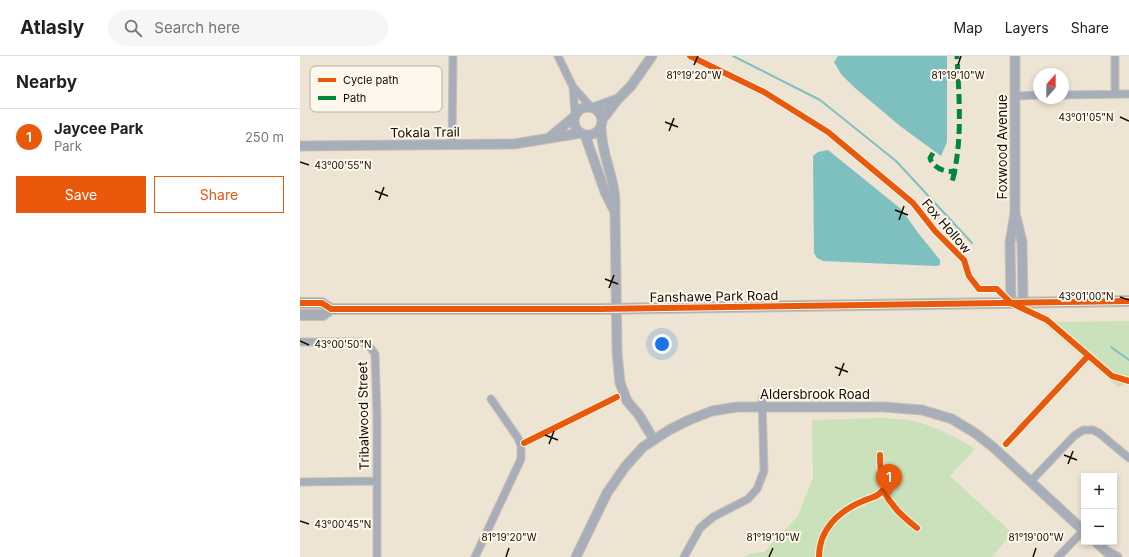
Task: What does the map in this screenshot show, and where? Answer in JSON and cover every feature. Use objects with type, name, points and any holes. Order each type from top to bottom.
[{"type":"main road","name":"Fanshawe Park Road","points":[[300,303],[322,303],[331,309],[616,308],[1129,301]]},
{"type":"main road","name":"Fanshawe Park Road","points":[[300,315],[323,315],[331,309]]},
{"type":"street","points":[[452,144],[453,56]]},
{"type":"street","points":[[558,56],[573,87],[592,108],[600,113],[602,124],[601,140],[616,198],[614,211],[616,308],[617,352],[620,383],[627,401],[639,415],[654,440]]},
{"type":"street","points":[[583,134],[594,134],[652,56]]},
{"type":"street","name":"Foxwood Avenue","points":[[1011,303],[1010,243],[1015,213],[1015,56]]},
{"type":"street","points":[[1115,56],[1115,94]]},
{"type":"street","points":[[573,87],[575,115],[574,126],[583,134],[605,192],[614,211]]},
{"type":"street","points":[[1069,95],[1129,94]]},
{"type":"street","points":[[1015,96],[1033,95]]},
{"type":"street","points":[[549,138],[580,109],[592,108],[618,100]]},
{"type":"street","name":"Tokala Trail","points":[[300,146],[514,144],[583,134]]},
{"type":"street","name":"Foxwood Avenue","points":[[1015,213],[1022,242],[1023,302]]},
{"type":"street","name":"Tribalwood Street","points":[[300,342],[362,342],[370,347],[375,354],[377,415],[377,557]]},
{"type":"street","points":[[684,557],[700,528],[713,517],[748,499],[757,489],[764,471],[762,398]]},
{"type":"street","points":[[475,557],[521,459],[521,446],[518,438],[491,399]]},
{"type":"street","name":"Aldersbrook Road","points":[[576,557],[607,494],[625,467],[643,447],[689,420],[712,411],[737,407],[878,406],[922,410],[952,419],[975,433],[993,447],[1081,528]]},
{"type":"street","points":[[1031,481],[1074,436],[1083,430],[1093,430],[1099,433],[1129,458]]},
{"type":"street","points":[[300,482],[376,481]]},
{"type":"street","points":[[1058,557],[1081,534]]},
{"type":"street","points":[[1099,545],[1107,552],[1117,557]]},
{"type":"green space","points":[[1129,321],[1129,383],[1118,387],[1044,324],[1050,322]]},
{"type":"green space","points":[[882,418],[909,420],[930,426],[953,436],[975,449],[950,476],[1012,533],[992,557],[744,557],[750,554],[764,552],[798,516],[813,478],[812,420]]},
{"type":"water","points":[[838,56],[947,56],[947,142],[941,156],[900,126],[855,88],[841,74],[834,62]]},
{"type":"water","points":[[828,150],[901,209],[940,260],[940,265],[823,261],[817,258],[814,253],[813,156],[818,152]]},
{"type":"waterway","points":[[733,56],[820,100],[896,161],[972,243]]},
{"type":"waterway","points":[[1111,347],[1129,360]]},
{"type":"marked path","points":[[955,171],[952,182],[958,151],[959,135],[957,56]]},
{"type":"marked path","points":[[933,153],[930,158],[934,165],[940,169],[955,171]]},
{"type":"cycle path","name":"Fox Hollow","points":[[690,56],[764,92],[828,132],[913,203],[935,231],[964,260],[969,276],[979,289],[997,289],[1011,303],[1047,320],[1112,376],[1129,381]]},
{"type":"cycle path","points":[[300,303],[322,303],[331,309],[599,309],[1129,301]]},
{"type":"cycle path","points":[[1006,444],[1088,356]]},
{"type":"cycle path","points":[[524,443],[617,397]]},
{"type":"cycle path","points":[[819,557],[822,538],[832,522],[854,505],[883,491],[884,485],[882,480],[880,455]]},
{"type":"cycle path","points":[[883,490],[898,511],[917,528]]},
{"type":"place","name":"Jaycee Park","points":[[889,497]]}]
